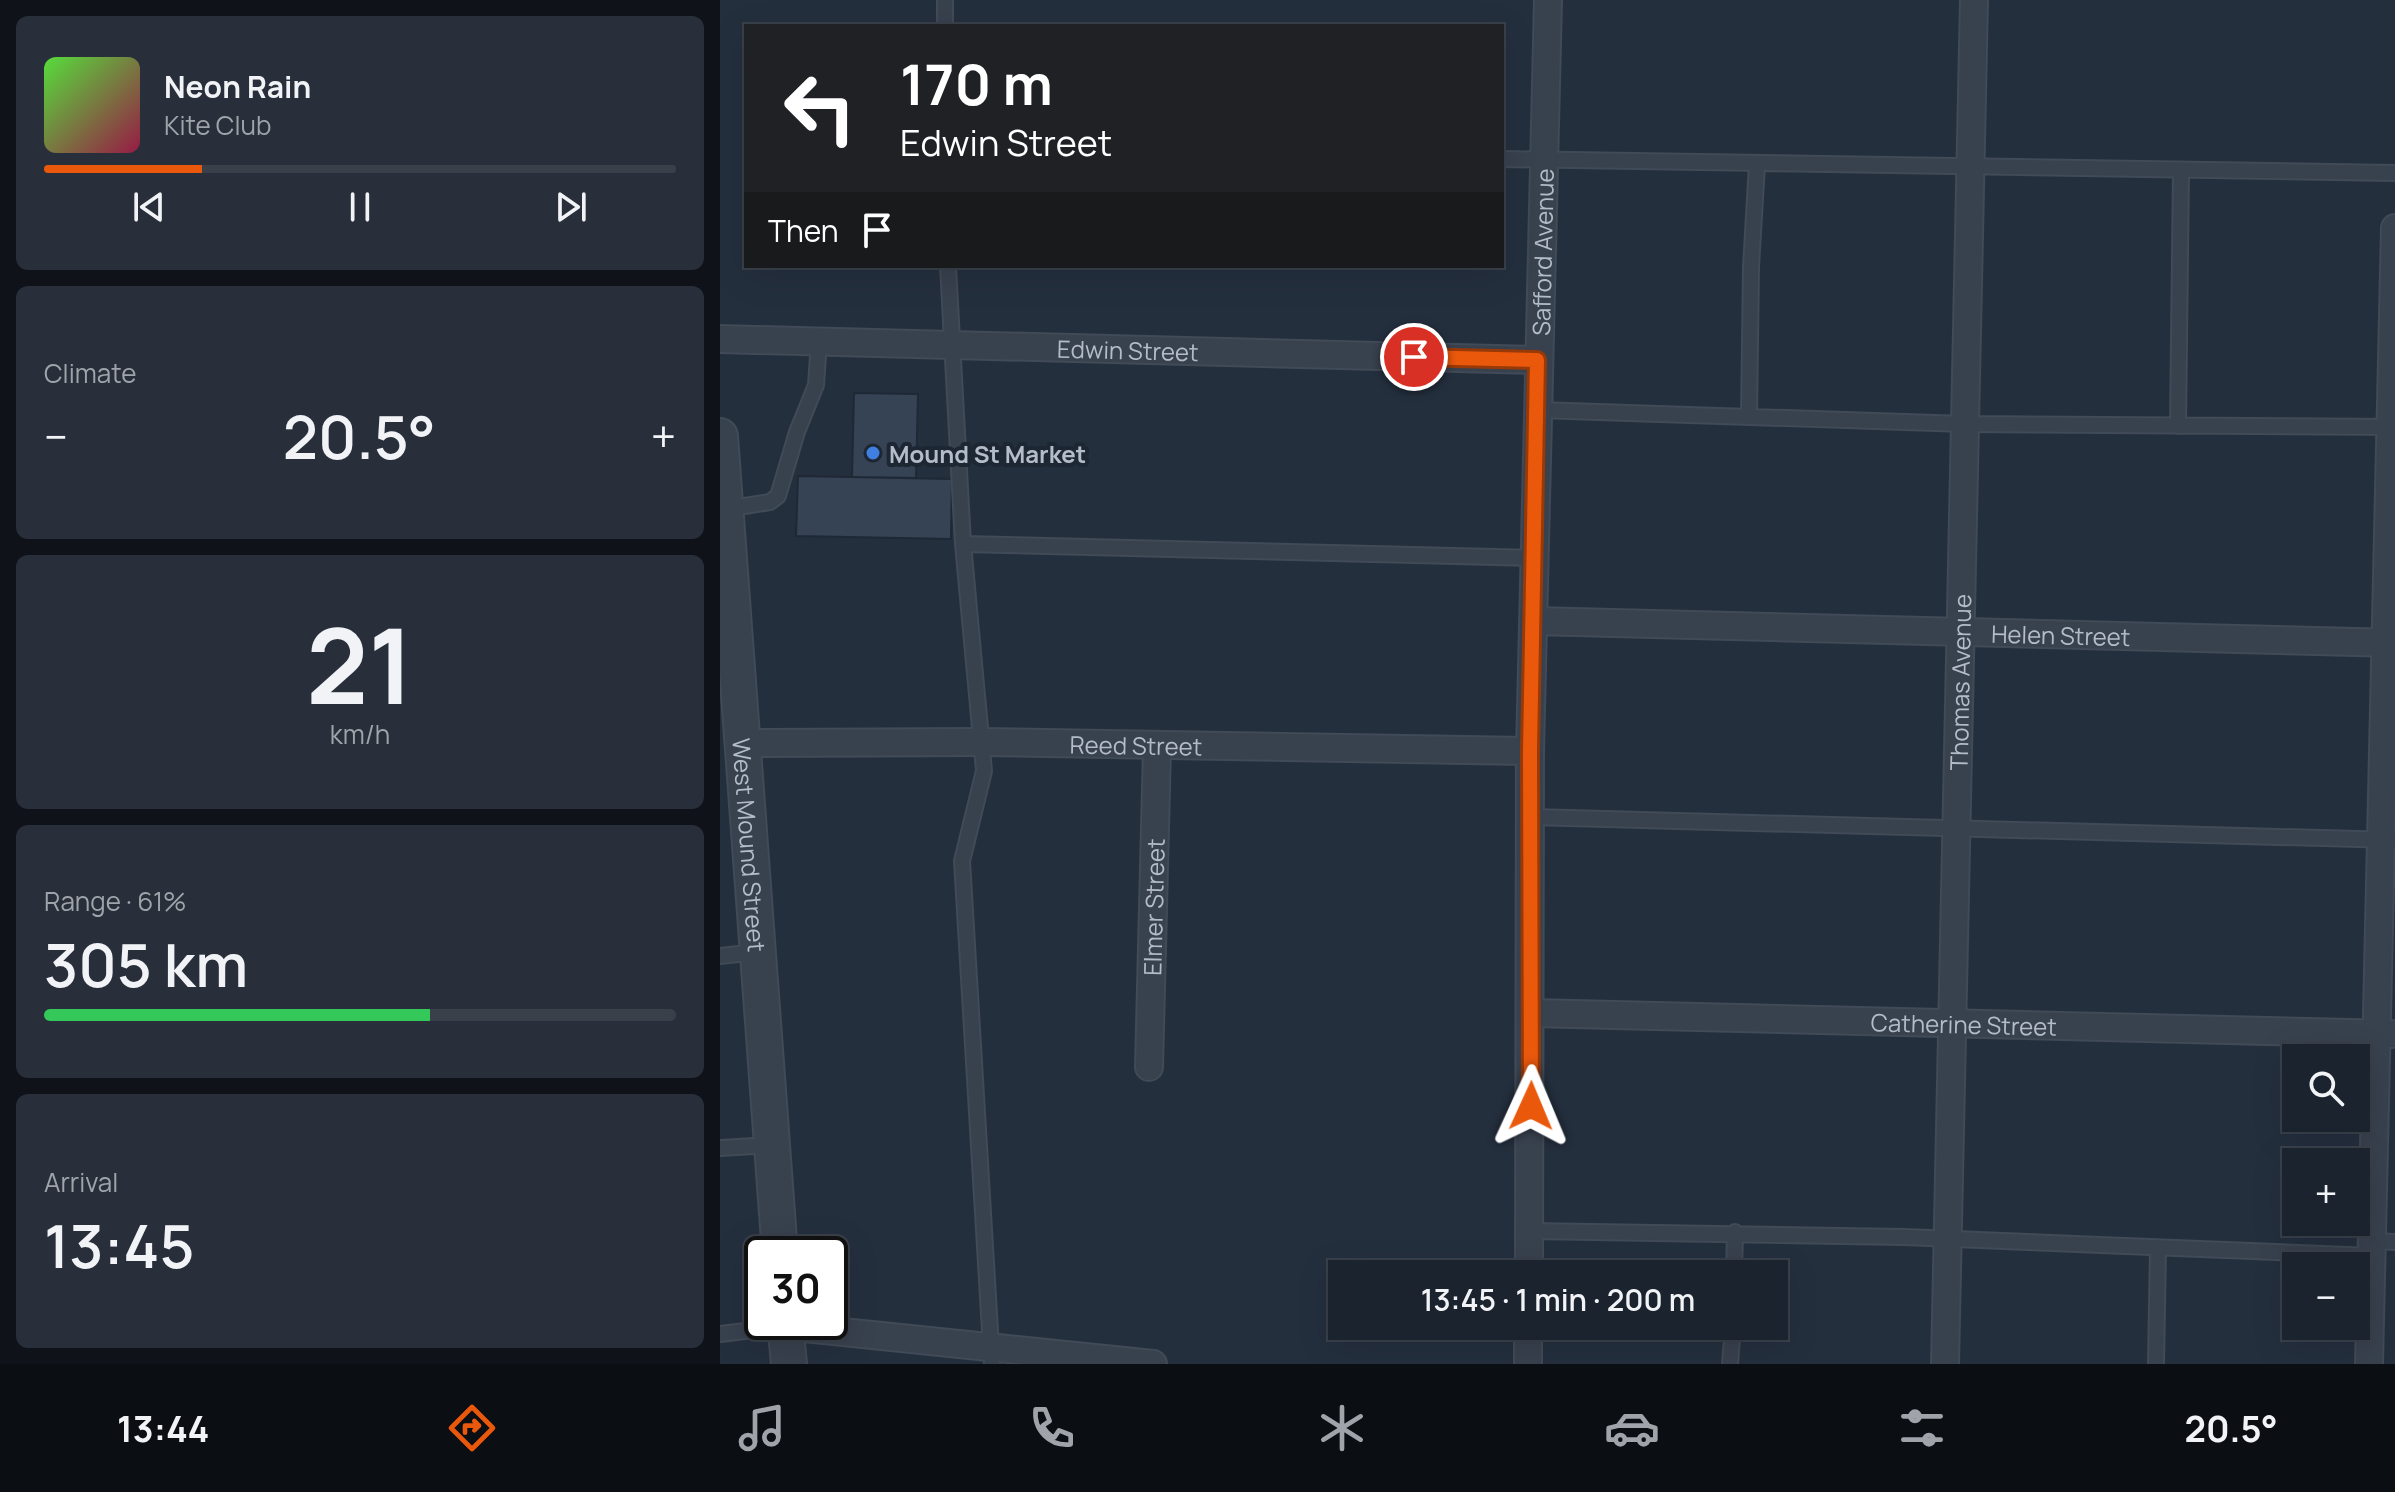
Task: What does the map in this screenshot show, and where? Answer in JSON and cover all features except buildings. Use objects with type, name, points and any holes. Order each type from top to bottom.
[{"type":"street","name":"Safford Avenue","points":[[1529,1260],[1530,751],[1548,0]]},
{"type":"street","name":"Thomas Avenue","points":[[1945,1364],[1974,0]]},
{"type":"street","points":[[2369,1364],[2379,1246],[2386,1034],[2395,228]]},
{"type":"street","name":"Edwin Street","points":[[720,339],[1537,360]]},
{"type":"street","name":"West Mound Street","points":[[720,436],[779,1236]]},
{"type":"street","name":"Helen Street","points":[[1535,621],[2390,643]]},
{"type":"street","name":"Reed Street","points":[[742,743],[980,742],[1157,748],[1530,751]]},
{"type":"street","name":"Elmer Street","points":[[1149,1067],[1157,748]]},
{"type":"street","name":"Catherine Street","points":[[1532,1013],[2386,1034]]},
{"type":"street","points":[[848,1334],[992,1356],[1153,1364]]},
{"type":"street","points":[[787,1340],[789,1364]]},
{"type":"street","points":[[1528,1340],[1528,1364]]},
{"type":"lane","points":[[945,0],[945,24]]},
{"type":"lane","points":[[1504,159],[2395,173]]},
{"type":"lane","points":[[1749,417],[1751,267],[1757,164]]},
{"type":"lane","points":[[2178,426],[2181,170]]},
{"type":"lane","points":[[948,268],[963,544],[984,771],[962,861],[962,873],[992,1356]]},
{"type":"lane","points":[[725,509],[770,502],[778,496],[797,432],[816,385],[819,341]]},
{"type":"lane","points":[[1538,410],[1965,424],[2393,427]]},
{"type":"lane","points":[[963,544],[1536,558]]},
{"type":"lane","points":[[1531,817],[2388,840]]},
{"type":"lane","points":[[720,956],[758,952]]},
{"type":"lane","points":[[720,1148],[772,1145]]},
{"type":"lane","points":[[1530,1231],[1735,1232],[2158,1249],[2379,1246]]},
{"type":"lane","points":[[1734,1260],[1735,1232]]},
{"type":"lane","points":[[2156,1364],[2158,1249]]},
{"type":"lane","points":[[720,1334],[744,1330]]},
{"type":"lane","points":[[1730,1364],[1732,1340]]},
{"type":"place","name":"Mound St Market","points":[[873,453]]},
{"type":"route","points":[[1414,357],[1537,360],[1535,621],[1530,751],[1531,1106]]}]
